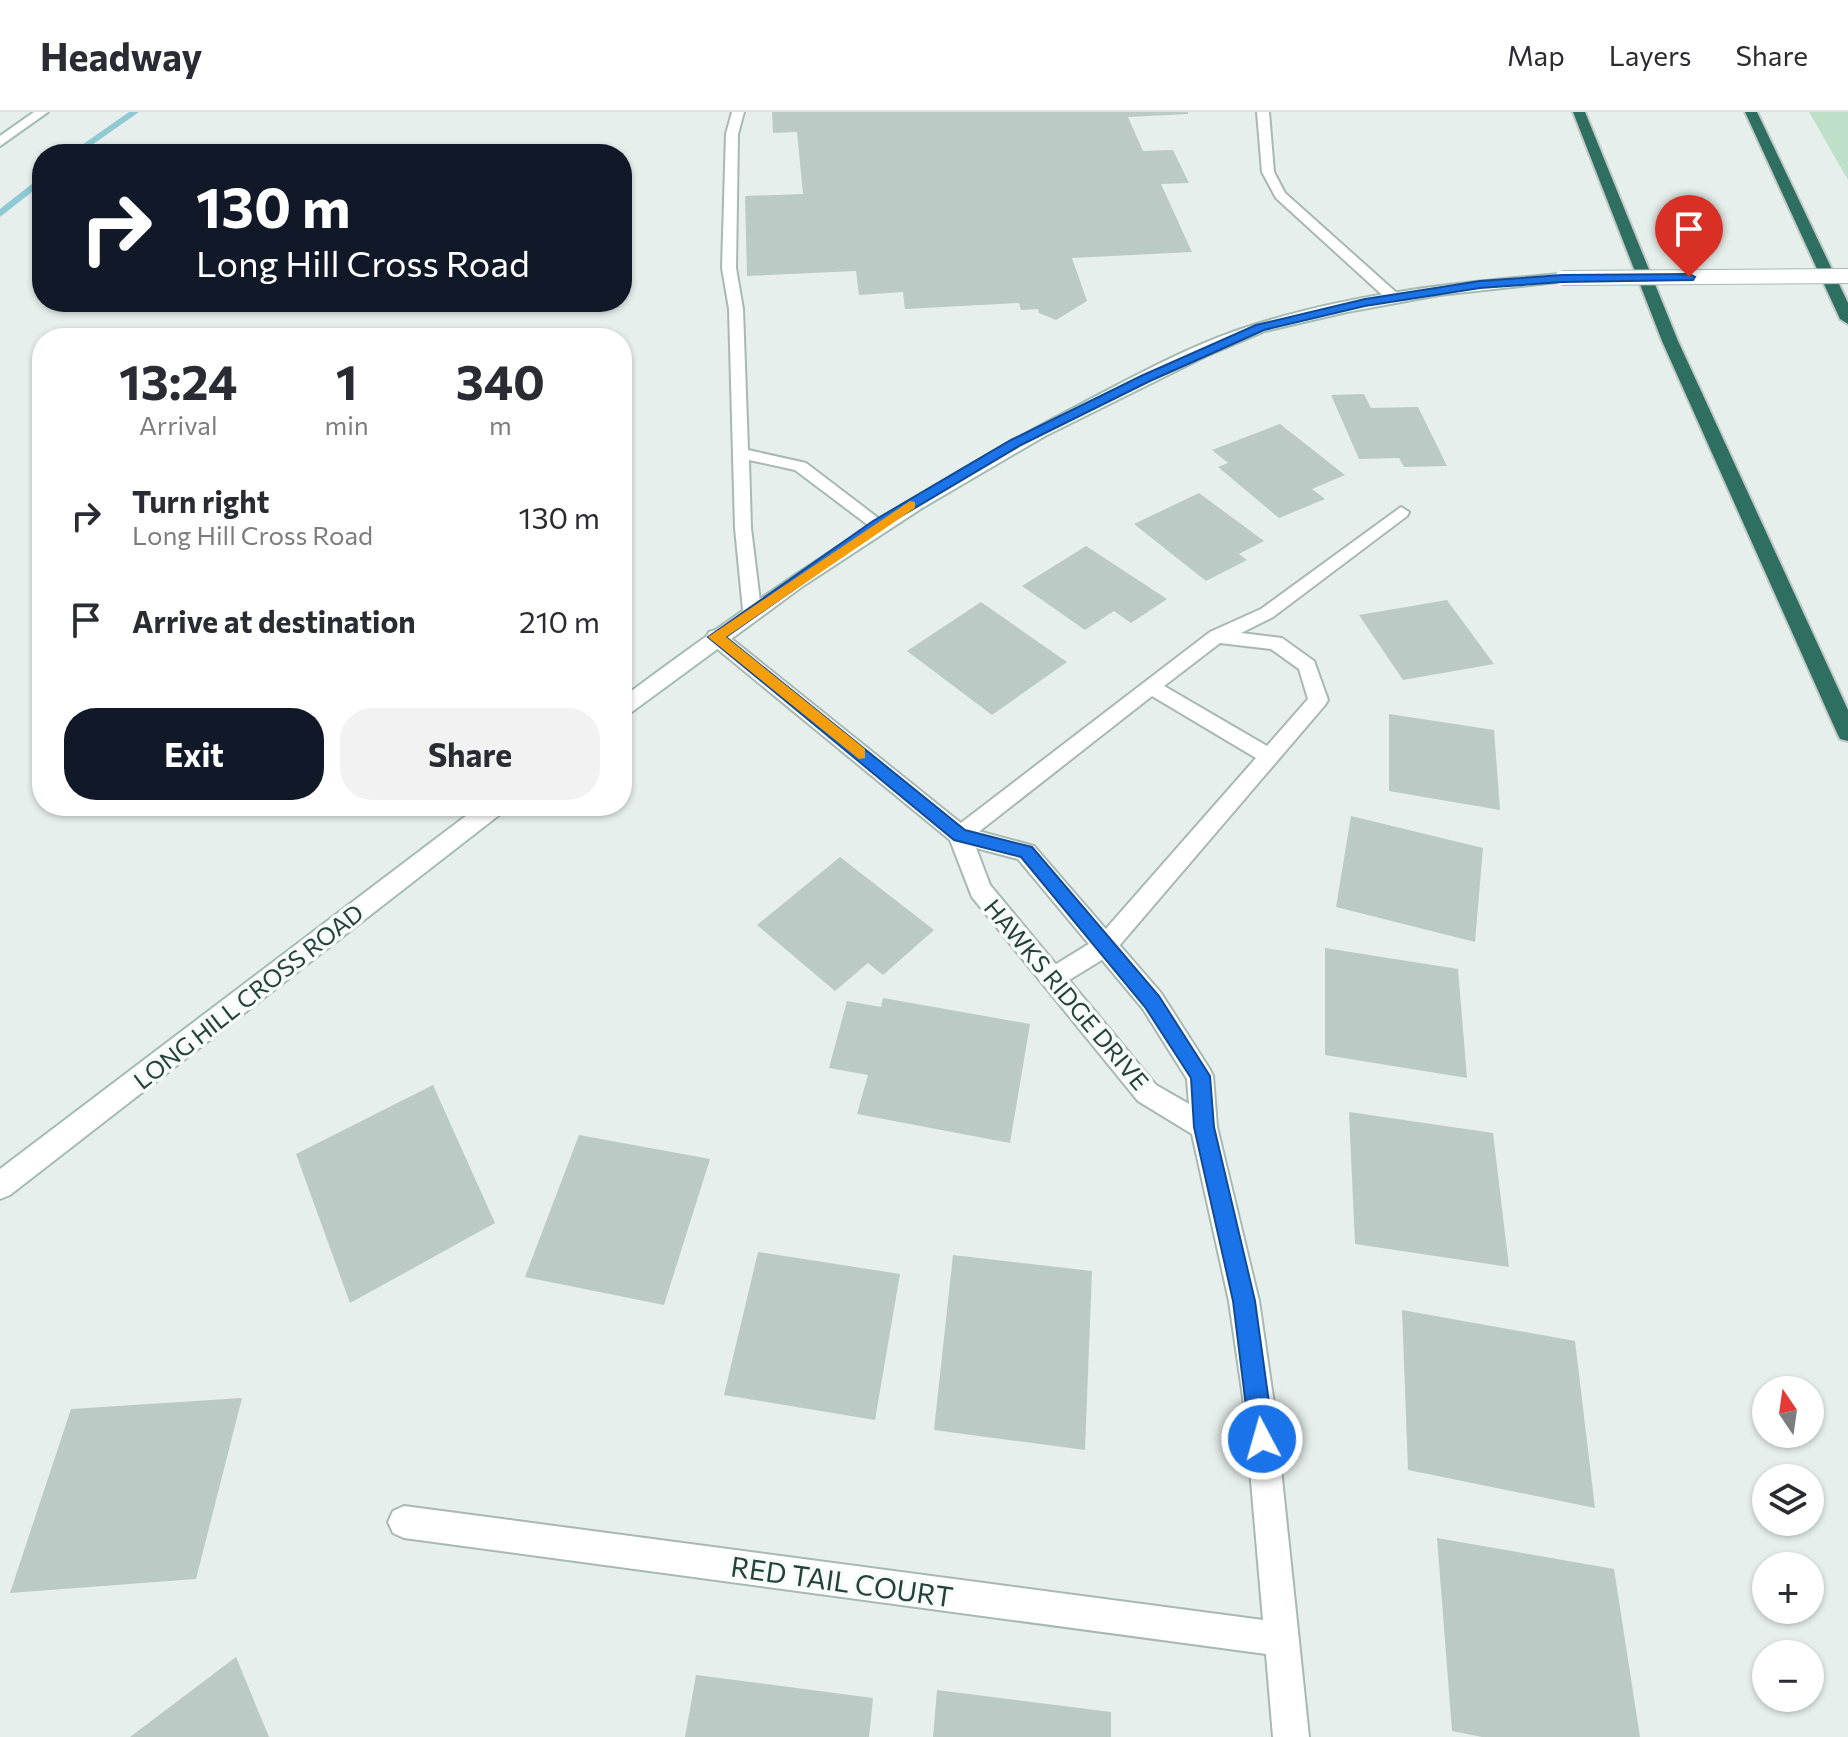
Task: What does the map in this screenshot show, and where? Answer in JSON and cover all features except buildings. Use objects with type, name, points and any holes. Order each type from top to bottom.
[{"type":"highway","points":[[1579,112],[1670,341],[1848,733]]},
{"type":"highway","points":[[1751,112],[1848,319]]},
{"type":"street","points":[[0,142],[42,112]]},
{"type":"street","points":[[632,701],[752,610],[878,524],[1016,442],[1146,378],[1246,334],[1275,324],[1394,298],[1480,284],[1562,278],[1848,276]]},
{"type":"street","points":[[716,637],[960,835],[1026,852],[1152,1001],[1200,1076],[1204,1127],[1244,1301],[1260,1411],[1291,1737]]},
{"type":"street","name":"LONG HILL CROSS ROAD","points":[[0,1186],[482,816]]},
{"type":"street","name":"HAWKS RIDGE DRIVE","points":[[960,835],[980,890],[1147,1093],[1204,1127]]},
{"type":"street","name":"RED TAIL COURT","points":[[404,1522],[1280,1639]]},
{"type":"lane","points":[[738,112],[732,134],[729,268],[736,309],[743,528],[752,610]]},
{"type":"lane","points":[[1263,112],[1268,172],[1280,195],[1394,298]]},
{"type":"lane","points":[[740,453],[800,466],[878,524]]},
{"type":"lane","points":[[960,835],[1216,636],[1267,613],[1401,512]]},
{"type":"lane","points":[[1053,978],[1105,946],[1318,700],[1307,666],[1276,643],[1216,636]]},
{"type":"lane","points":[[1151,687],[1269,756]]},
{"type":"green space","points":[[1809,112],[1848,112],[1848,180]]},
{"type":"waterway","points":[[88,144],[135,112]]},
{"type":"waterway","points":[[0,214],[32,187]]},
{"type":"slow traffic","points":[[859,753],[716,637],[910,505]]},
{"type":"route","points":[[1262,1439],[1244,1301],[1204,1127],[1200,1076],[1152,1001],[1026,852],[960,835],[716,637],[878,524],[1016,442],[1146,378],[1260,328],[1365,302],[1480,284],[1562,278],[1689,277]]}]
